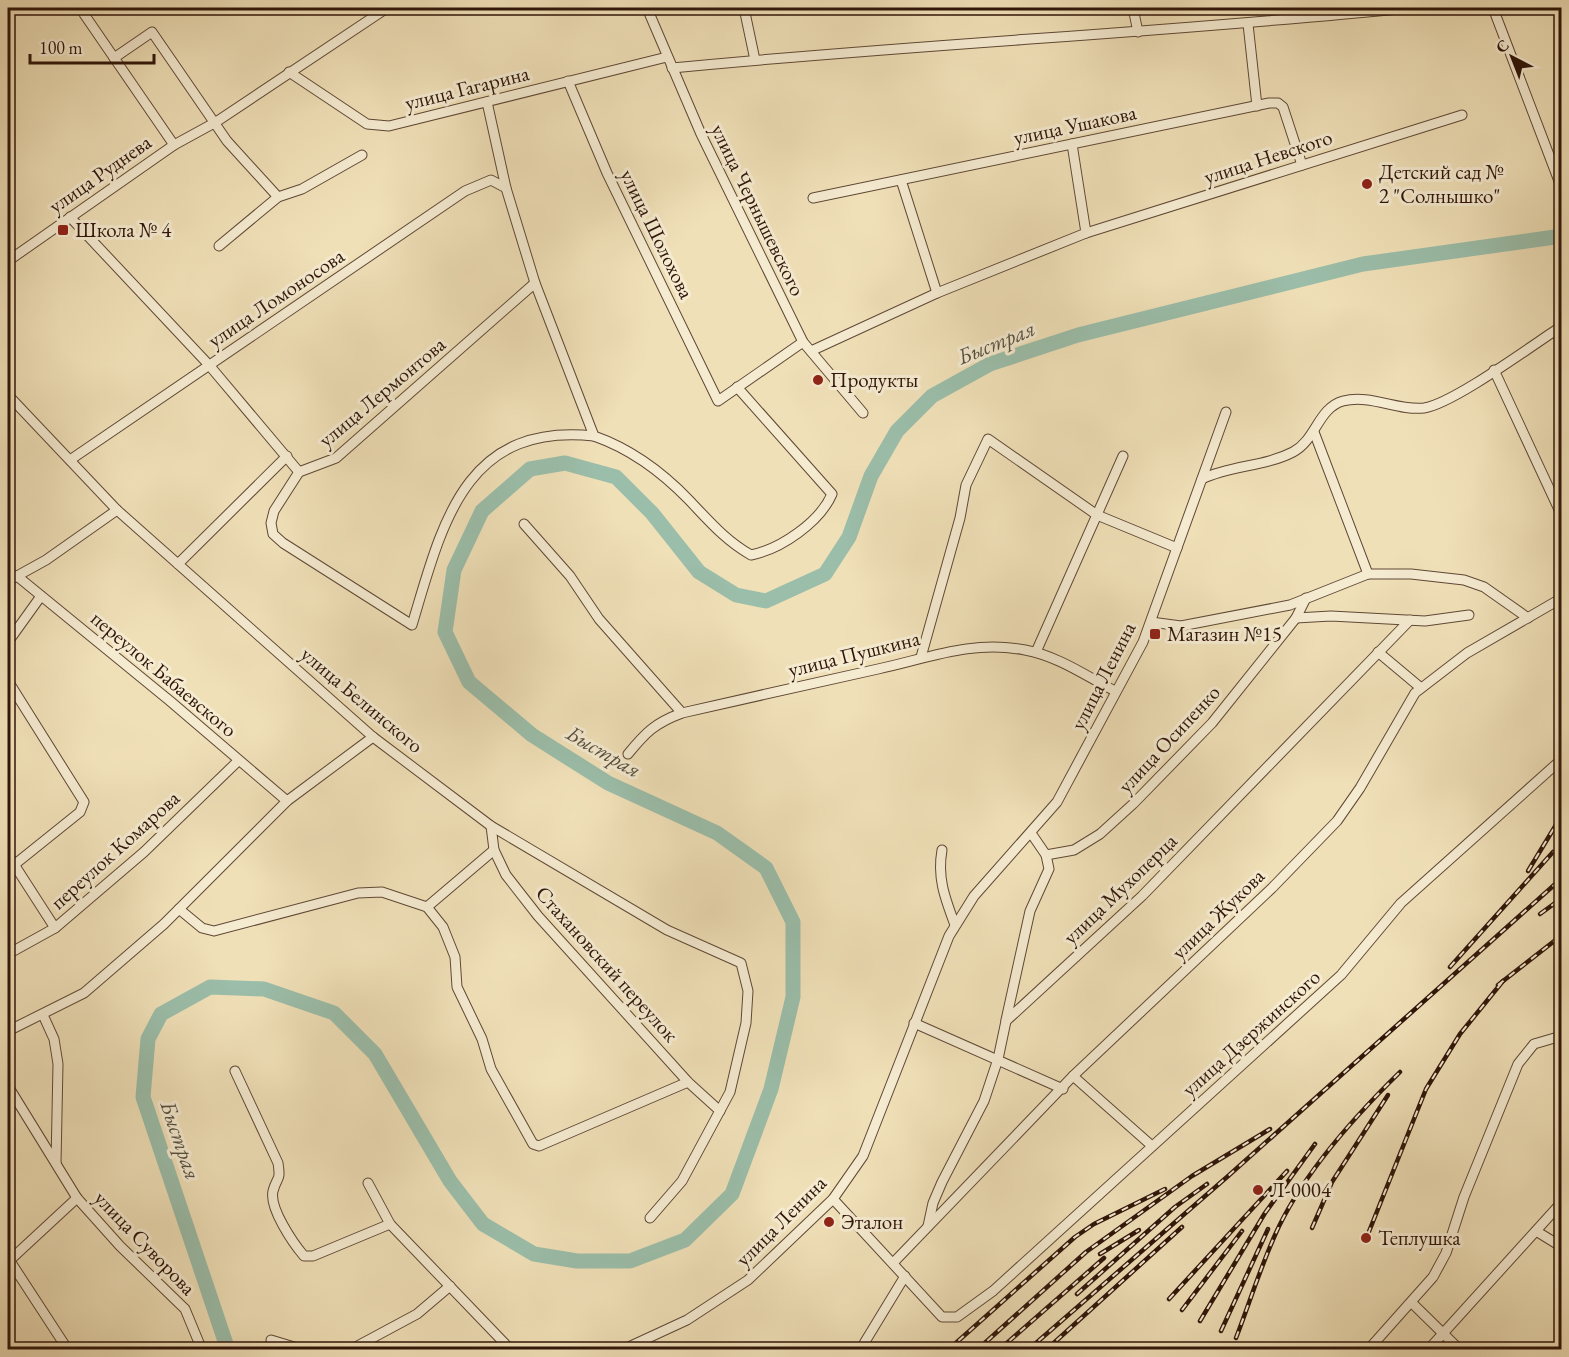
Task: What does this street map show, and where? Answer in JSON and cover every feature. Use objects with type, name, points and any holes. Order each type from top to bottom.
[{"type":"street","name":"улица Руднева","points":[[8,261],[174,145],[216,122],[387,8]]},
{"type":"street","name":"улица Чернышевского","points":[[647,8],[701,134],[803,342],[863,413]]},
{"type":"street","points":[[744,8],[755,60]]},
{"type":"street","points":[[1133,8],[1138,32]]},
{"type":"street","points":[[672,68],[1248,24],[1408,8]]},
{"type":"street","points":[[1493,8],[1562,189]]},
{"type":"street","points":[[84,14],[174,145]]},
{"type":"street","points":[[1248,24],[1257,106]]},
{"type":"street","points":[[114,57],[152,32],[227,141],[278,197]]},
{"type":"street","name":"улица Гагарина","points":[[289,72],[367,124],[389,126],[667,57]]},
{"type":"street","name":"улица Шолохова","points":[[568,81],[607,173],[718,401],[737,387]]},
{"type":"street","points":[[487,102],[506,188],[535,283],[594,436]]},
{"type":"street","name":"улица Ушакова","points":[[813,198],[1278,103],[1283,107],[1302,165]]},
{"type":"street","name":"улица Невского","points":[[811,351],[937,292],[1086,233],[1462,115]]},
{"type":"street","points":[[1072,144],[1086,233]]},
{"type":"street","points":[[219,246],[278,197],[302,189],[362,155]]},
{"type":"street","name":"улица Ломоносова","points":[[70,460],[465,190],[491,180],[506,188]]},
{"type":"street","points":[[901,180],[937,292]]},
{"type":"street","points":[[70,217],[209,365],[299,472],[274,511],[271,523],[273,534],[283,543],[412,625],[436,546],[454,504],[484,466],[505,450],[528,441],[564,433],[594,436],[641,457],[687,498],[713,527],[751,555],[763,553],[788,538],[827,505],[832,494],[737,387],[803,342]]},
{"type":"street","name":"улица Лермонтова","points":[[299,472],[336,458],[535,283]]},
{"type":"street","points":[[1202,479],[1222,471],[1262,464],[1295,451],[1314,432],[1324,413],[1342,401],[1371,399],[1425,408],[1462,391],[1562,326]]},
{"type":"street","points":[[1494,370],[1562,516]]},
{"type":"street","name":"улица Белинского","points":[[8,397],[117,510],[372,737],[491,826],[667,930],[741,963],[748,991],[746,1023],[730,1092],[720,1111]]},
{"type":"street","name":"улица Ленина","points":[[622,1350],[687,1320],[748,1280],[833,1199],[862,1156],[955,925],[974,896],[1057,802],[1143,642],[1226,412]]},
{"type":"street","points":[[1314,432],[1368,574]]},
{"type":"street","points":[[921,657],[960,518],[966,485],[988,439],[1097,515],[1177,548]]},
{"type":"street","points":[[178,564],[287,456]]},
{"type":"street","points":[[1036,652],[1123,456]]},
{"type":"street","points":[[12,579],[46,560],[117,510]]},
{"type":"street","points":[[524,524],[570,576],[599,619],[682,713]]},
{"type":"street","points":[[1151,622],[1181,626],[1290,604],[1368,574],[1411,574],[1464,580],[1484,587],[1528,618]]},
{"type":"street","name":"переулок Бабаевского","points":[[12,579],[41,597],[286,801]]},
{"type":"street","points":[[8,642],[41,597]]},
{"type":"street","name":"улица Осипенко","points":[[1046,855],[1074,850],[1100,834],[1133,804],[1212,723],[1296,618],[1306,598]]},
{"type":"street","name":"улица Жукова","points":[[894,1262],[1063,1089],[1073,1076],[1265,895],[1337,821],[1360,788],[1400,718],[1421,688],[1467,653],[1562,598]]},
{"type":"street","points":[[1296,618],[1331,616],[1410,621],[1469,615]]},
{"type":"street","name":"улица Мухоперца","points":[[1005,1021],[1142,896],[1410,621]]},
{"type":"street","name":"улица Пушкина","points":[[628,754],[646,732],[661,721],[682,713],[888,667],[921,657],[988,647],[1036,652],[1050,656],[1115,692]]},
{"type":"street","points":[[1378,652],[1421,688]]},
{"type":"street","points":[[8,681],[84,802],[80,812],[14,865]]},
{"type":"street","points":[[8,1031],[84,993],[179,909],[286,801],[372,737]]},
{"type":"street","name":"улица Дзержинского","points":[[905,1276],[942,1317],[957,1317],[993,1291],[1341,975],[1401,903],[1562,759]]},
{"type":"street","name":"переулок Комарова","points":[[8,954],[55,928],[144,852],[238,761]]},
{"type":"street","name":"Стахановский переулок","points":[[491,826],[494,850],[506,875],[538,916],[688,1082],[720,1111]]},
{"type":"street","points":[[928,1226],[933,1203],[984,1101],[998,1059],[1030,911],[1048,869],[1046,855],[1031,833]]},
{"type":"street","points":[[427,907],[494,850]]},
{"type":"street","points":[[942,850],[938,870],[942,890],[955,925]]},
{"type":"street","points":[[8,855],[55,928]]},
{"type":"street","points":[[179,909],[202,928],[214,931],[358,893],[382,892],[427,907],[443,927],[455,957],[457,987],[482,1039],[491,1069],[533,1144],[539,1146],[688,1082]]},
{"type":"street","points":[[43,1015],[54,1039],[58,1064],[56,1165]]},
{"type":"street","points":[[914,1023],[1063,1089]]},
{"type":"street","points":[[1368,1350],[1434,1277],[1446,1253],[1464,1197],[1518,1064],[1534,1044],[1558,1037]]},
{"type":"street","points":[[235,1071],[278,1163],[280,1178],[273,1191],[273,1205],[296,1247],[304,1256],[313,1256],[390,1224]]},
{"type":"street","points":[[1073,1076],[1152,1146]]},
{"type":"street","name":"улица Суворова","points":[[8,1086],[76,1198],[120,1246],[186,1309],[202,1350]]},
{"type":"street","points":[[650,1218],[682,1181],[720,1111]]},
{"type":"street","points":[[368,1183],[390,1224],[511,1350]]},
{"type":"street","points":[[68,1350],[8,1260],[76,1198]]},
{"type":"street","points":[[833,1199],[905,1276],[860,1350]]},
{"type":"street","points":[[1428,1350],[1562,1202]]},
{"type":"street","points":[[1536,1230],[1562,1247]]},
{"type":"street","points":[[350,1350],[417,1314],[450,1286]]},
{"type":"street","points":[[1412,1303],[1460,1350]]},
{"type":"street","points":[[271,1340],[304,1350]]},
{"type":"waterway","name":"Быстрая","points":[[228,1350],[143,1097],[148,1039],[161,1014],[210,987],[264,989],[334,1013],[375,1054],[450,1181],[483,1224],[534,1254],[577,1261],[630,1261],[685,1240],[732,1194],[771,1089],[793,997],[793,922],[766,868],[717,833],[608,783],[532,735],[469,682],[445,632],[454,570],[482,511],[530,469],[565,463],[616,477],[652,513],[699,572],[736,595],[766,601],[825,574],[849,537],[871,476],[897,431],[932,396],[990,364],[1078,335],[1363,264],[1562,236]]},
{"type":"railway","points":[[1528,871],[1562,815]]},
{"type":"railway","points":[[1450,967],[1553,852]]},
{"type":"railway","points":[[1028,1350],[1227,1177],[1562,878]]},
{"type":"railway","points":[[1540,914],[1562,898]]},
{"type":"railway","points":[[1498,985],[1562,935]]},
{"type":"railway","points":[[1368,1234],[1426,1089],[1460,1034],[1503,981]]},
{"type":"railway","points":[[1236,1338],[1275,1235],[1299,1191],[1330,1148],[1400,1072]]},
{"type":"railway","points":[[1312,1228],[1332,1182],[1388,1095]]},
{"type":"railway","points":[[977,1350],[1086,1252],[1192,1176],[1270,1129]]},
{"type":"railway","points":[[1200,1321],[1265,1213],[1315,1144]]},
{"type":"railway","points":[[1169,1299],[1287,1171]]},
{"type":"railway","points":[[1077,1294],[1175,1207],[1207,1184]]},
{"type":"railway","points":[[948,1350],[1075,1237],[1094,1224],[1165,1189]]},
{"type":"railway","points":[[1046,1350],[1182,1227]]},
{"type":"railway","points":[[1221,1331],[1268,1229]]},
{"type":"railway","points":[[1100,1254],[1139,1230]]},
{"type":"railway","points":[[1182,1310],[1242,1231]]},
{"type":"railway","points":[[999,1350],[1104,1258]]},
{"type":"place","name":"Детский сад № 2 \"Солнышко\"","points":[[1367,184]]},
{"type":"place","name":"Школа № 4","points":[[63,230]]},
{"type":"place","name":"Продукты","points":[[818,380]]},
{"type":"place","name":"Магазин №15","points":[[1155,634]]},
{"type":"place","name":"Л-0004","points":[[1258,1190]]},
{"type":"place","name":"Эталон","points":[[829,1222]]},
{"type":"place","name":"Теплушка","points":[[1366,1238]]}]
